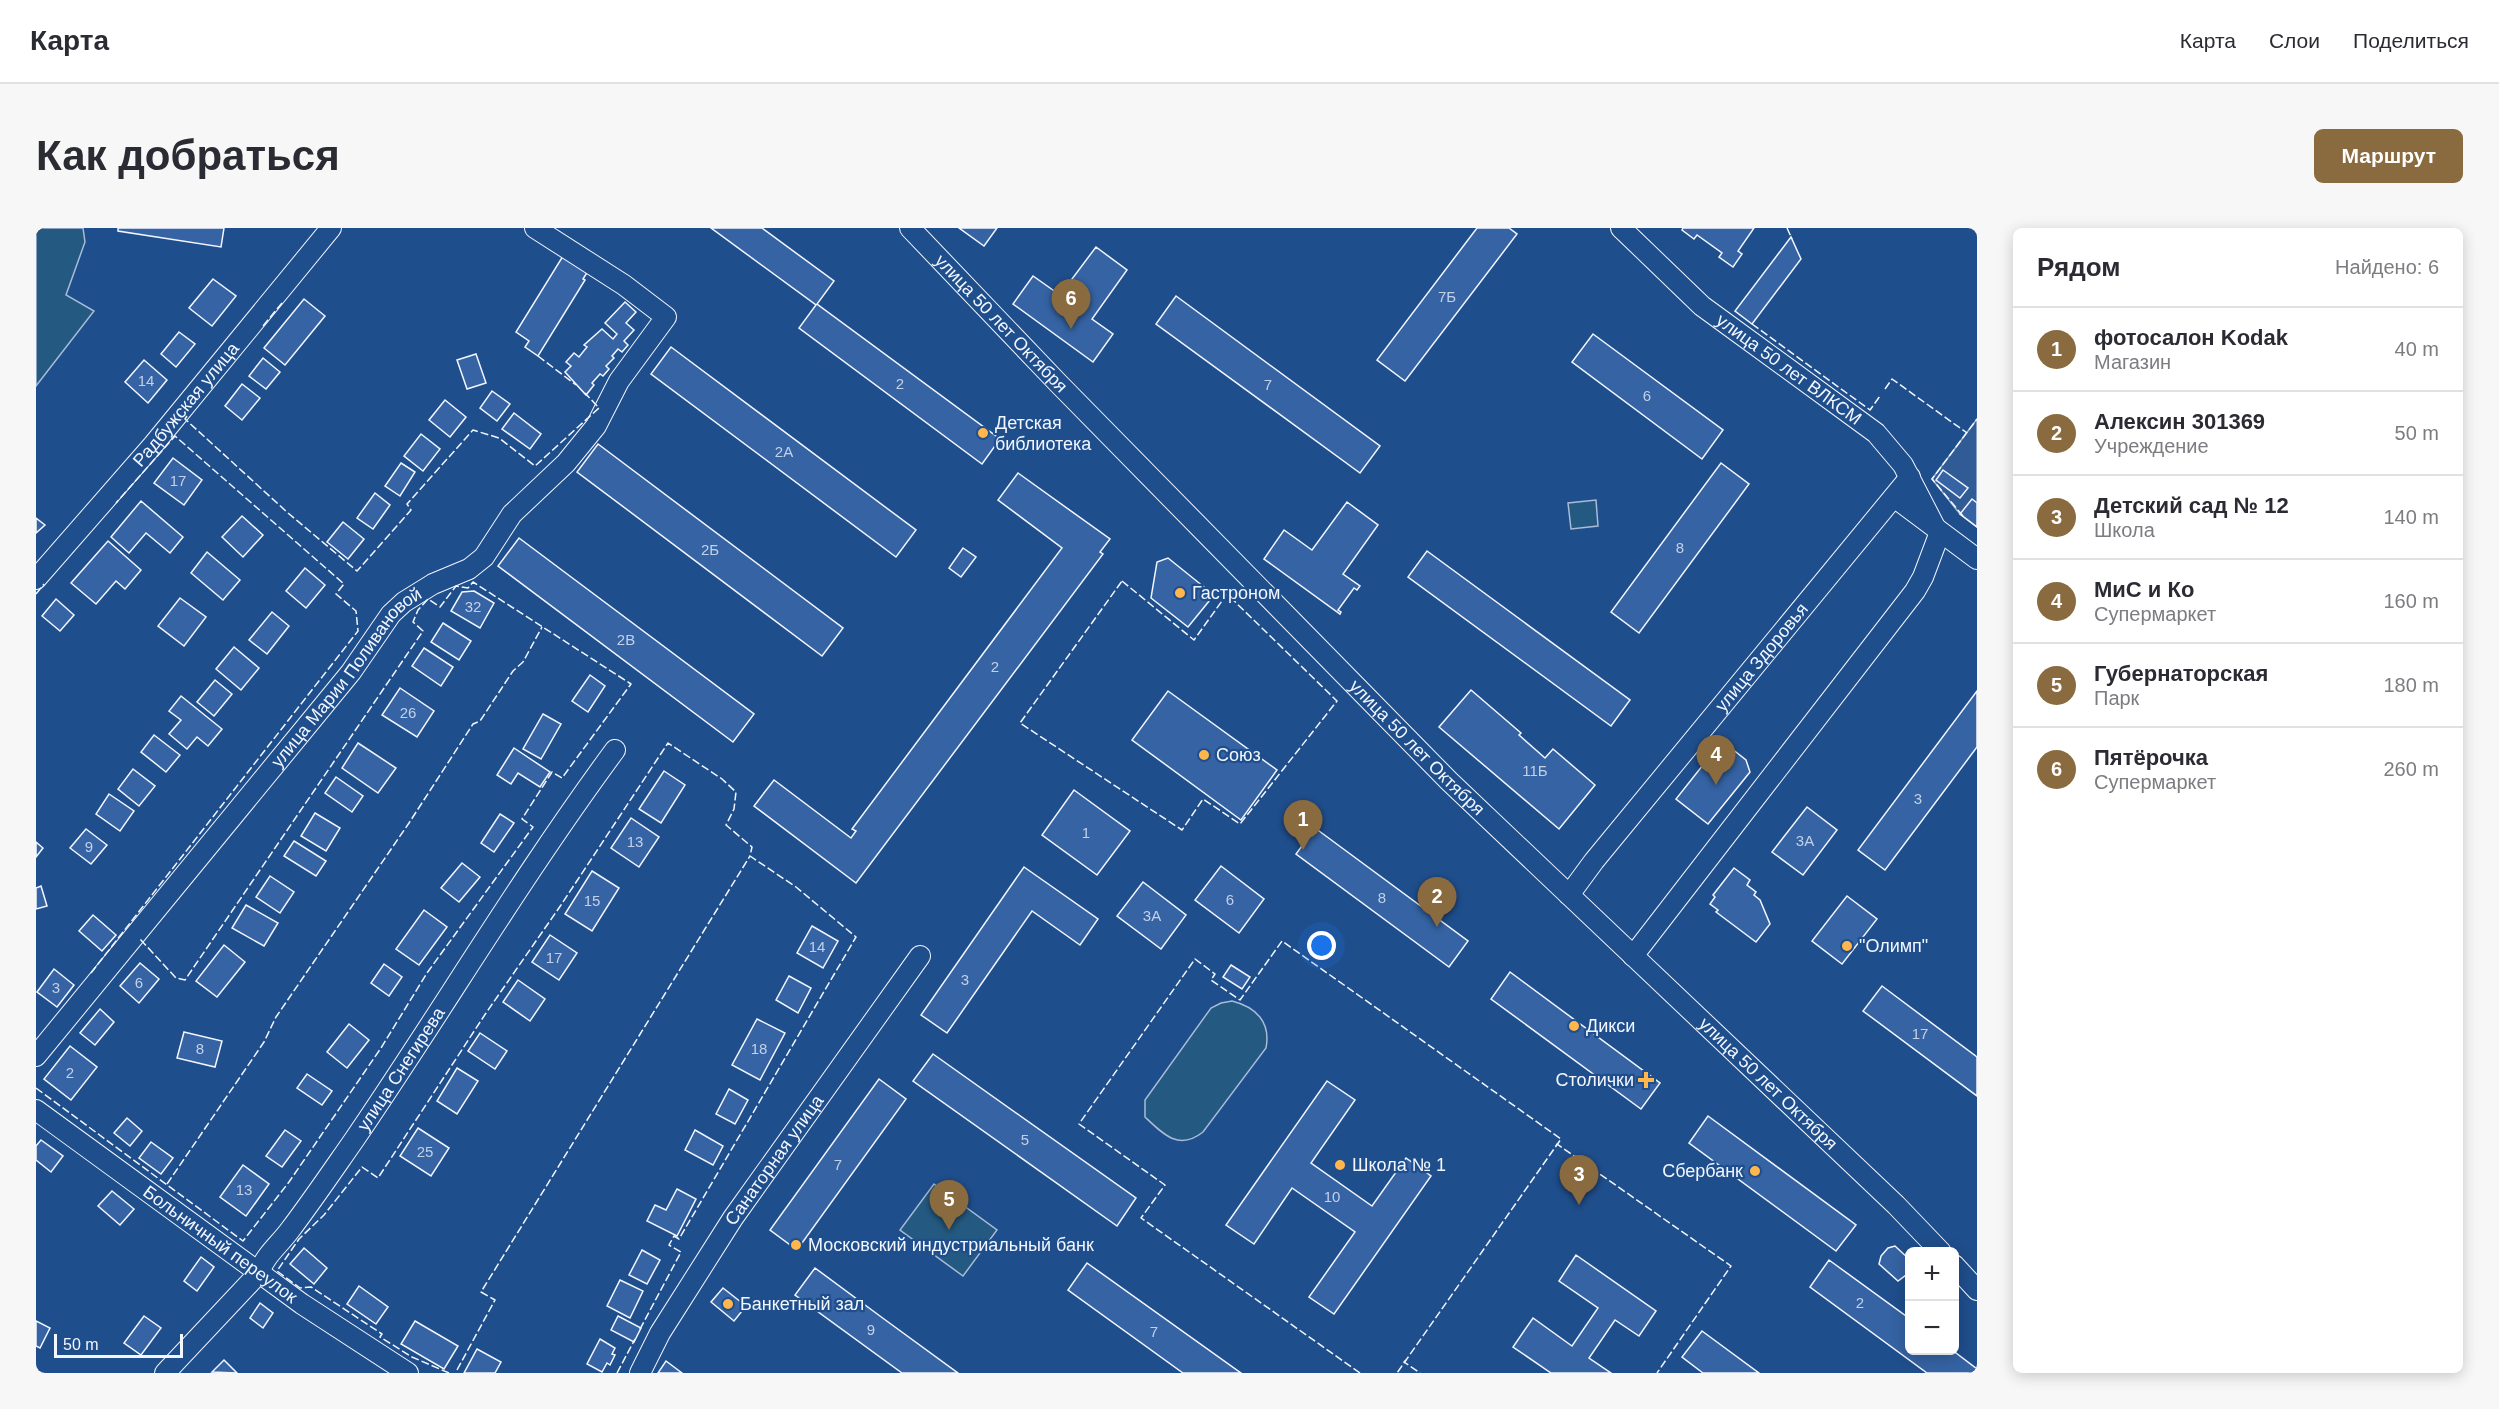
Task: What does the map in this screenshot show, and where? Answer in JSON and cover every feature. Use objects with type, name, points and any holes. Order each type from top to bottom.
[{"type":"street","name":"Радбужская улица","points":[[36,579],[153,445],[331,228]]},
{"type":"street","name":"улица Марии Поливановой","points":[[36,1056],[351,672],[391,614],[419,591],[469,569],[484,557],[512,514],[566,463],[596,426],[619,381],[666,317],[624,285],[535,228]]},
{"type":"street","name":"улица 50 лет Октября","points":[[910,228],[1059,384],[1449,782],[1896,1205],[1937,1247]]},
{"type":"street","name":"улица 50 лет ВЛКСМ","points":[[1621,228],[1702,306],[1876,433],[1893,451],[1910,477],[1937,530]]},
{"type":"street","name":"улица Здоровья","points":[[1569,895],[1594,861],[1910,477]]},
{"type":"street","name":"улица 50 лет ВЛКСМ","points":[[1894,496],[1977,559]]},
{"type":"street","points":[[1633,956],[1915,591],[1923,577],[1937,530]]},
{"type":"street","name":"улица Снегирева","points":[[165,1373],[259,1273],[264,1258],[290,1230],[346,1152],[570,812],[615,750]]},
{"type":"street","name":"Санаторная улица","points":[[640,1373],[660,1333],[733,1218],[920,956]]},
{"type":"street","name":"Больничный переулок","points":[[36,1110],[259,1273],[408,1373]]},
{"type":"street","points":[[1959,1270],[1977,1290]]},
{"type":"shaded area","points":[[36,228],[83,228],[85,242],[66,295],[94,311],[36,386]]},
{"type":"shaded area","points":[[1977,419],[1977,527],[1960,514],[1932,479]]},
{"type":"shaded area","points":[[1596,500],[1598,526],[1571,529],[1568,503]]},
{"type":"shaded area","points":[[1232,1001],[1248,1007],[1260,1017],[1266,1031],[1266,1048],[1203,1132],[1186,1140],[1165,1135],[1145,1117],[1145,1100],[1211,1008]]},
{"type":"shaded area","points":[[934,1184],[997,1230],[963,1276],[900,1230]]},
{"type":"building","points":[[118,228],[224,228],[221,247],[118,231]]},
{"type":"building","points":[[711,228],[762,228],[834,281],[817,304],[1000,439],[982,464],[799,328],[816,305]]},
{"type":"building","points":[[959,228],[997,228],[984,246]]},
{"type":"building","points":[[1477,228],[1509,228],[1517,234],[1405,381],[1377,360]]},
{"type":"building","points":[[1683,228],[1754,228],[1738,251],[1742,254],[1733,267],[1719,257],[1722,253],[1697,235],[1694,239],[1682,230]]},
{"type":"building","points":[[1791,237],[1801,259],[1752,324],[1735,311]]},
{"type":"building","points":[[1096,247],[1127,270],[1092,319],[1113,334],[1093,362],[1013,304],[1033,276],[1060,295]]},
{"type":"building","points":[[563,256],[588,271],[583,279],[585,280],[538,356],[525,347],[529,341],[516,332]]},
{"type":"building","points":[[213,279],[236,296],[212,326],[189,308]]},
{"type":"building","points":[[1176,296],[1380,446],[1360,473],[1156,324]]},
{"type":"building","points":[[304,299],[325,316],[285,365],[264,348]]},
{"type":"building","points":[[625,302],[636,312],[626,323],[634,330],[624,341],[628,345],[622,352],[618,349],[612,356],[614,358],[606,366],[609,369],[603,376],[600,374],[592,383],[594,385],[586,395],[565,372],[571,366],[566,362],[574,353],[579,357],[587,347],[584,345],[602,329],[613,339],[617,334],[605,323]]},
{"type":"building","points":[[179,332],[195,344],[176,367],[161,354]]},
{"type":"building","points":[[1593,334],[1723,430],[1702,459],[1572,362]]},
{"type":"building","points":[[671,347],[916,530],[896,557],[651,374]]},
{"type":"building","points":[[476,354],[486,383],[467,389],[457,360]]},
{"type":"building","points":[[263,358],[280,372],[266,389],[249,376]]},
{"type":"building","points":[[144,360],[167,380],[148,403],[125,382]]},
{"type":"building","points":[[242,384],[260,398],[242,420],[225,406]]},
{"type":"building","points":[[492,391],[510,404],[497,421],[480,408]]},
{"type":"building","points":[[445,400],[466,417],[450,437],[429,420]]},
{"type":"building","points":[[514,413],[541,434],[530,449],[502,429]]},
{"type":"building","points":[[421,434],[440,449],[423,471],[404,456]]},
{"type":"building","points":[[598,444],[843,628],[822,656],[577,472]]},
{"type":"building","points":[[173,458],[202,480],[184,505],[154,483]]},
{"type":"building","points":[[401,463],[415,472],[400,496],[385,486]]},
{"type":"building","points":[[1721,463],[1749,484],[1639,633],[1611,612]]},
{"type":"building","points":[[1943,470],[1968,488],[1960,498],[1936,480]]},
{"type":"building","points":[[1018,473],[1110,539],[1100,552],[1103,554],[856,883],[754,806],[774,780],[851,838],[856,831],[852,829],[1062,548],[998,500]]},
{"type":"building","points":[[375,493],[390,505],[373,529],[357,518]]},
{"type":"building","points":[[1972,499],[1977,503],[1977,527],[1960,514]]},
{"type":"building","points":[[141,501],[183,537],[170,553],[146,533],[129,553],[111,537]]},
{"type":"building","points":[[1347,502],[1378,525],[1343,574],[1360,586],[1357,590],[1354,588],[1338,610],[1340,614],[1264,559],[1284,530],[1312,550]]},
{"type":"building","points":[[242,516],[263,535],[243,557],[222,537]]},
{"type":"building","points":[[36,518],[45,525],[36,533]]},
{"type":"building","points":[[343,522],[364,539],[348,559],[327,542]]},
{"type":"building","points":[[519,538],[754,714],[733,742],[498,566]]},
{"type":"building","points":[[108,541],[141,570],[125,589],[116,581],[96,604],[71,583]]},
{"type":"building","points":[[963,548],[976,557],[961,577],[949,568]]},
{"type":"building","points":[[1427,551],[1630,700],[1611,726],[1408,577]]},
{"type":"building","points":[[207,552],[240,580],[223,600],[191,573]]},
{"type":"building","points":[[1168,558],[1214,595],[1188,627],[1151,598],[1157,562]]},
{"type":"building","points":[[305,568],[325,585],[306,608],[286,591]]},
{"type":"building","points":[[474,591],[494,603],[480,628],[451,611],[462,592]]},
{"type":"building","points":[[180,598],[206,617],[184,646],[158,626]]},
{"type":"building","points":[[56,599],[74,615],[60,631],[42,616]]},
{"type":"building","points":[[272,612],[289,626],[267,654],[249,640]]},
{"type":"building","points":[[443,623],[471,641],[459,660],[431,642]]},
{"type":"building","points":[[234,647],[259,668],[241,690],[216,669]]},
{"type":"building","points":[[424,648],[453,667],[441,686],[412,666]]},
{"type":"building","points":[[590,675],[605,686],[588,712],[572,701]]},
{"type":"building","points":[[215,680],[232,694],[214,716],[197,702]]},
{"type":"building","points":[[400,688],[434,711],[417,737],[382,715]]},
{"type":"building","points":[[1471,690],[1521,733],[1519,735],[1545,758],[1553,749],[1595,785],[1559,829],[1439,727]]},
{"type":"building","name":"Союз","points":[[1168,691],[1277,770],[1241,820],[1132,740]]},
{"type":"building","points":[[1977,691],[1977,747],[1885,870],[1858,850]]},
{"type":"building","points":[[181,696],[222,729],[208,746],[197,737],[187,749],[169,734],[181,720],[169,711]]},
{"type":"building","points":[[543,714],[561,724],[541,759],[523,749]]},
{"type":"building","points":[[154,735],[180,755],[166,772],[141,752]]},
{"type":"building","points":[[1722,741],[1746,760],[1750,772],[1708,824],[1676,799]]},
{"type":"building","points":[[358,743],[396,768],[378,793],[342,768]]},
{"type":"building","points":[[514,748],[550,772],[540,787],[518,773],[511,784],[497,775]]},
{"type":"building","points":[[133,769],[155,786],[139,806],[118,789]]},
{"type":"building","points":[[664,771],[685,785],[661,823],[639,809]]},
{"type":"building","points":[[336,777],[363,796],[352,812],[325,793]]},
{"type":"building","points":[[1074,790],[1130,831],[1097,875],[1042,835]]},
{"type":"building","points":[[109,794],[134,811],[120,831],[96,814]]},
{"type":"building","points":[[1807,807],[1837,830],[1803,875],[1772,852]]},
{"type":"building","points":[[315,813],[340,828],[326,851],[301,836]]},
{"type":"building","points":[[500,814],[514,823],[494,852],[481,843]]},
{"type":"building","points":[[631,818],[659,837],[639,867],[611,848]]},
{"type":"building","points":[[1315,828],[1468,941],[1449,967],[1296,854]]},
{"type":"building","points":[[86,829],[107,845],[91,864],[70,848]]},
{"type":"building","points":[[294,841],[326,861],[316,876],[284,856]]},
{"type":"building","points":[[36,842],[43,848],[36,857]]},
{"type":"building","points":[[462,863],[480,877],[459,902],[441,888]]},
{"type":"building","points":[[1221,866],[1264,899],[1239,933],[1195,900]]},
{"type":"building","points":[[1024,867],[1098,919],[1080,945],[1032,911],[947,1033],[921,1015]]},
{"type":"building","points":[[1734,868],[1750,880],[1747,885],[1756,892],[1754,895],[1760,900],[1770,924],[1756,942],[1716,912],[1718,910],[1710,904],[1715,897],[1713,895]]},
{"type":"building","points":[[592,871],[619,888],[592,931],[565,914]]},
{"type":"building","points":[[270,876],[294,892],[280,913],[256,897]]},
{"type":"building","points":[[1143,882],[1186,915],[1161,949],[1117,916]]},
{"type":"building","points":[[41,886],[47,906],[36,909],[36,888]]},
{"type":"building","points":[[1847,896],[1877,919],[1842,964],[1812,941]]},
{"type":"building","points":[[246,905],[278,923],[264,946],[232,928]]},
{"type":"building","points":[[424,910],[447,927],[419,965],[396,949]]},
{"type":"building","points":[[93,915],[116,935],[102,951],[79,931]]},
{"type":"building","points":[[812,926],[838,941],[823,968],[797,953]]},
{"type":"building","points":[[550,935],[577,953],[559,980],[532,962]]},
{"type":"building","points":[[224,945],[245,962],[217,997],[196,981]]},
{"type":"building","points":[[140,963],[159,979],[139,1003],[120,986]]},
{"type":"building","points":[[384,964],[402,977],[389,996],[371,983]]},
{"type":"building","points":[[1231,965],[1250,977],[1242,989],[1223,977]]},
{"type":"building","points":[[54,969],[74,985],[57,1007],[37,992]]},
{"type":"building","points":[[1510,972],[1660,1083],[1641,1109],[1491,999]]},
{"type":"building","points":[[789,976],[811,988],[798,1013],[776,1000]]},
{"type":"building","points":[[518,980],[545,999],[530,1021],[503,1002]]},
{"type":"building","points":[[1882,986],[1977,1057],[1977,1096],[1863,1011]]},
{"type":"building","points":[[100,1009],[114,1022],[95,1045],[80,1033]]},
{"type":"building","points":[[757,1019],[785,1033],[760,1080],[732,1065]]},
{"type":"building","points":[[349,1024],[369,1040],[347,1068],[327,1052]]},
{"type":"building","points":[[184,1032],[222,1041],[215,1067],[177,1058]]},
{"type":"building","points":[[480,1033],[507,1051],[495,1069],[468,1051]]},
{"type":"building","points":[[70,1046],[97,1067],[71,1100],[44,1079]]},
{"type":"building","points":[[933,1054],[1136,1198],[1117,1226],[913,1081]]},
{"type":"building","points":[[457,1068],[478,1081],[457,1114],[437,1101]]},
{"type":"building","points":[[307,1074],[332,1091],[322,1105],[297,1088]]},
{"type":"building","points":[[879,1079],[906,1099],[797,1250],[770,1230]]},
{"type":"building","points":[[1327,1081],[1355,1100],[1311,1163],[1372,1206],[1406,1158],[1431,1176],[1334,1314],[1309,1297],[1355,1232],[1292,1188],[1254,1244],[1226,1225]]},
{"type":"building","points":[[729,1089],[748,1100],[735,1124],[716,1114]]},
{"type":"building","points":[[1708,1116],[1856,1225],[1836,1251],[1689,1143]]},
{"type":"building","points":[[127,1118],[142,1131],[130,1146],[114,1133]]},
{"type":"building","points":[[418,1128],[449,1148],[431,1176],[400,1156]]},
{"type":"building","points":[[285,1130],[301,1141],[282,1167],[266,1156]]},
{"type":"building","points":[[695,1130],[723,1146],[713,1165],[685,1150]]},
{"type":"building","points":[[41,1140],[63,1156],[51,1172],[36,1160],[36,1146]]},
{"type":"building","points":[[151,1142],[173,1158],[161,1174],[139,1158]]},
{"type":"building","points":[[243,1165],[269,1184],[246,1216],[220,1197]]},
{"type":"building","points":[[677,1189],[696,1199],[677,1236],[647,1221],[655,1205],[666,1210]]},
{"type":"building","points":[[112,1191],[134,1209],[120,1225],[98,1206]]},
{"type":"building","points":[[1895,1246],[1905,1255],[1905,1276],[1898,1281],[1879,1264],[1881,1256],[1888,1248]]},
{"type":"building","points":[[304,1248],[327,1268],[314,1284],[290,1264]]},
{"type":"building","points":[[642,1250],[660,1260],[647,1284],[629,1275]]},
{"type":"building","points":[[1576,1255],[1656,1311],[1639,1336],[1615,1320],[1589,1358],[1611,1373],[1551,1373],[1513,1347],[1533,1318],[1572,1346],[1598,1308],[1559,1281]]},
{"type":"building","points":[[201,1257],[214,1267],[197,1291],[184,1281]]},
{"type":"building","points":[[1829,1260],[1905,1315],[1905,1355],[1959,1355],[1977,1369],[1977,1373],[1927,1373],[1810,1287]]},
{"type":"building","points":[[1087,1263],[1241,1373],[1183,1373],[1068,1290]]},
{"type":"building","points":[[815,1268],[958,1373],[902,1373],[795,1295]]},
{"type":"building","points":[[620,1280],[643,1291],[630,1318],[607,1306]]},
{"type":"building","points":[[359,1286],[388,1307],[376,1324],[347,1304]]},
{"type":"building","name":"Банкетный зал","points":[[723,1288],[746,1306],[734,1321],[711,1302]]},
{"type":"building","points":[[260,1303],[273,1313],[263,1328],[250,1318]]},
{"type":"building","points":[[144,1316],[161,1328],[141,1355],[124,1343]]},
{"type":"building","points":[[618,1316],[641,1328],[634,1342],[611,1330]]},
{"type":"building","points":[[36,1321],[50,1328],[40,1348],[36,1346]]},
{"type":"building","points":[[415,1321],[458,1346],[444,1369],[401,1344]]},
{"type":"building","points":[[1702,1331],[1759,1373],[1703,1373],[1682,1357]]},
{"type":"building","points":[[600,1339],[615,1348],[612,1354],[615,1355],[610,1365],[607,1363],[602,1372],[587,1364]]},
{"type":"building","points":[[477,1349],[501,1362],[495,1373],[464,1373]]},
{"type":"building","points":[[224,1360],[237,1373],[212,1372]]},
{"type":"building","points":[[666,1361],[682,1373],[658,1373]]},
{"type":"fence","points":[[1787,228],[1792,239]]},
{"type":"fence","points":[[263,326],[282,303]]},
{"type":"fence","points":[[1752,324],[1870,410],[1880,396]]},
{"type":"fence","points":[[538,356],[576,385]]},
{"type":"fence","points":[[1885,389],[1892,379],[1967,433]]},
{"type":"fence","points":[[187,416],[185,419],[288,513],[357,571],[411,510],[407,504],[473,430],[499,438],[535,466],[599,408],[585,393]]},
{"type":"fence","points":[[1963,516],[1932,479],[1977,419]]},
{"type":"fence","points":[[91,973],[358,631],[356,611],[336,594],[344,584],[175,436],[116,503]]},
{"type":"fence","points":[[1122,581],[1194,640],[1227,594],[1337,701],[1240,824],[1203,799],[1182,830],[1020,723],[1122,581]]},
{"type":"fence","points":[[36,1088],[243,1241],[289,1182],[381,1048],[427,973],[533,827],[522,819],[552,772],[562,778],[631,684],[473,582],[468,588],[456,586],[440,607],[428,599],[418,610],[413,622],[423,631],[185,980],[176,978],[140,939]]},
{"type":"fence","points":[[36,594],[44,584]]},
{"type":"fence","points":[[167,1184],[264,1042],[276,1017],[409,823],[473,724],[480,721],[513,671],[523,662],[542,627]]},
{"type":"fence","points":[[449,1373],[412,1357],[380,1337],[382,1334],[311,1287],[300,1288],[277,1271],[299,1239],[324,1215],[362,1167],[378,1178],[668,743],[722,779],[736,792],[734,809],[726,825],[752,847],[750,856],[796,887],[856,937],[679,1239],[674,1236],[669,1245],[681,1252],[639,1331]]},
{"type":"fence","points":[[457,1370],[495,1300],[481,1292],[750,856]]},
{"type":"fence","points":[[1360,1373],[1141,1218],[1165,1185],[1079,1124],[1195,959],[1215,974],[1211,980],[1240,1000],[1282,941],[1561,1139],[1397,1373]]},
{"type":"fence","points":[[1556,1146],[1557,1144],[1731,1266],[1657,1373]]},
{"type":"fence","points":[[617,1373],[635,1339]]},
{"type":"fence","points":[[1406,1360],[1404,1362],[1420,1373]]},
{"type":"place","name":"Пятёрочка","points":[[1071,329]]},
{"type":"place","name":"Детская библиотека","points":[[983,433]]},
{"type":"place","name":"Гастроном","points":[[1180,593]]},
{"type":"place","name":"Союз","points":[[1204,755]]},
{"type":"place","name":"МиС и Ко","points":[[1716,785]]},
{"type":"place","name":"фотосалон Kodak","points":[[1303,850]]},
{"type":"place","name":"Алексин 301369","points":[[1437,927]]},
{"type":"place","name":"\"Олимп\"","points":[[1847,946]]},
{"type":"place","name":"Дикси","points":[[1574,1026]]},
{"type":"place","name":"Столички","points":[[1646,1080]]},
{"type":"place","name":"Школа № 1","points":[[1340,1165]]},
{"type":"place","name":"Сбербанк","points":[[1755,1171]]},
{"type":"place","name":"Детский сад № 12","points":[[1579,1205]]},
{"type":"place","name":"Губернаторская","points":[[949,1230]]},
{"type":"place","name":"Московский индустриальный банк","points":[[796,1245]]},
{"type":"place","name":"Банкетный зал","points":[[728,1304]]}]
